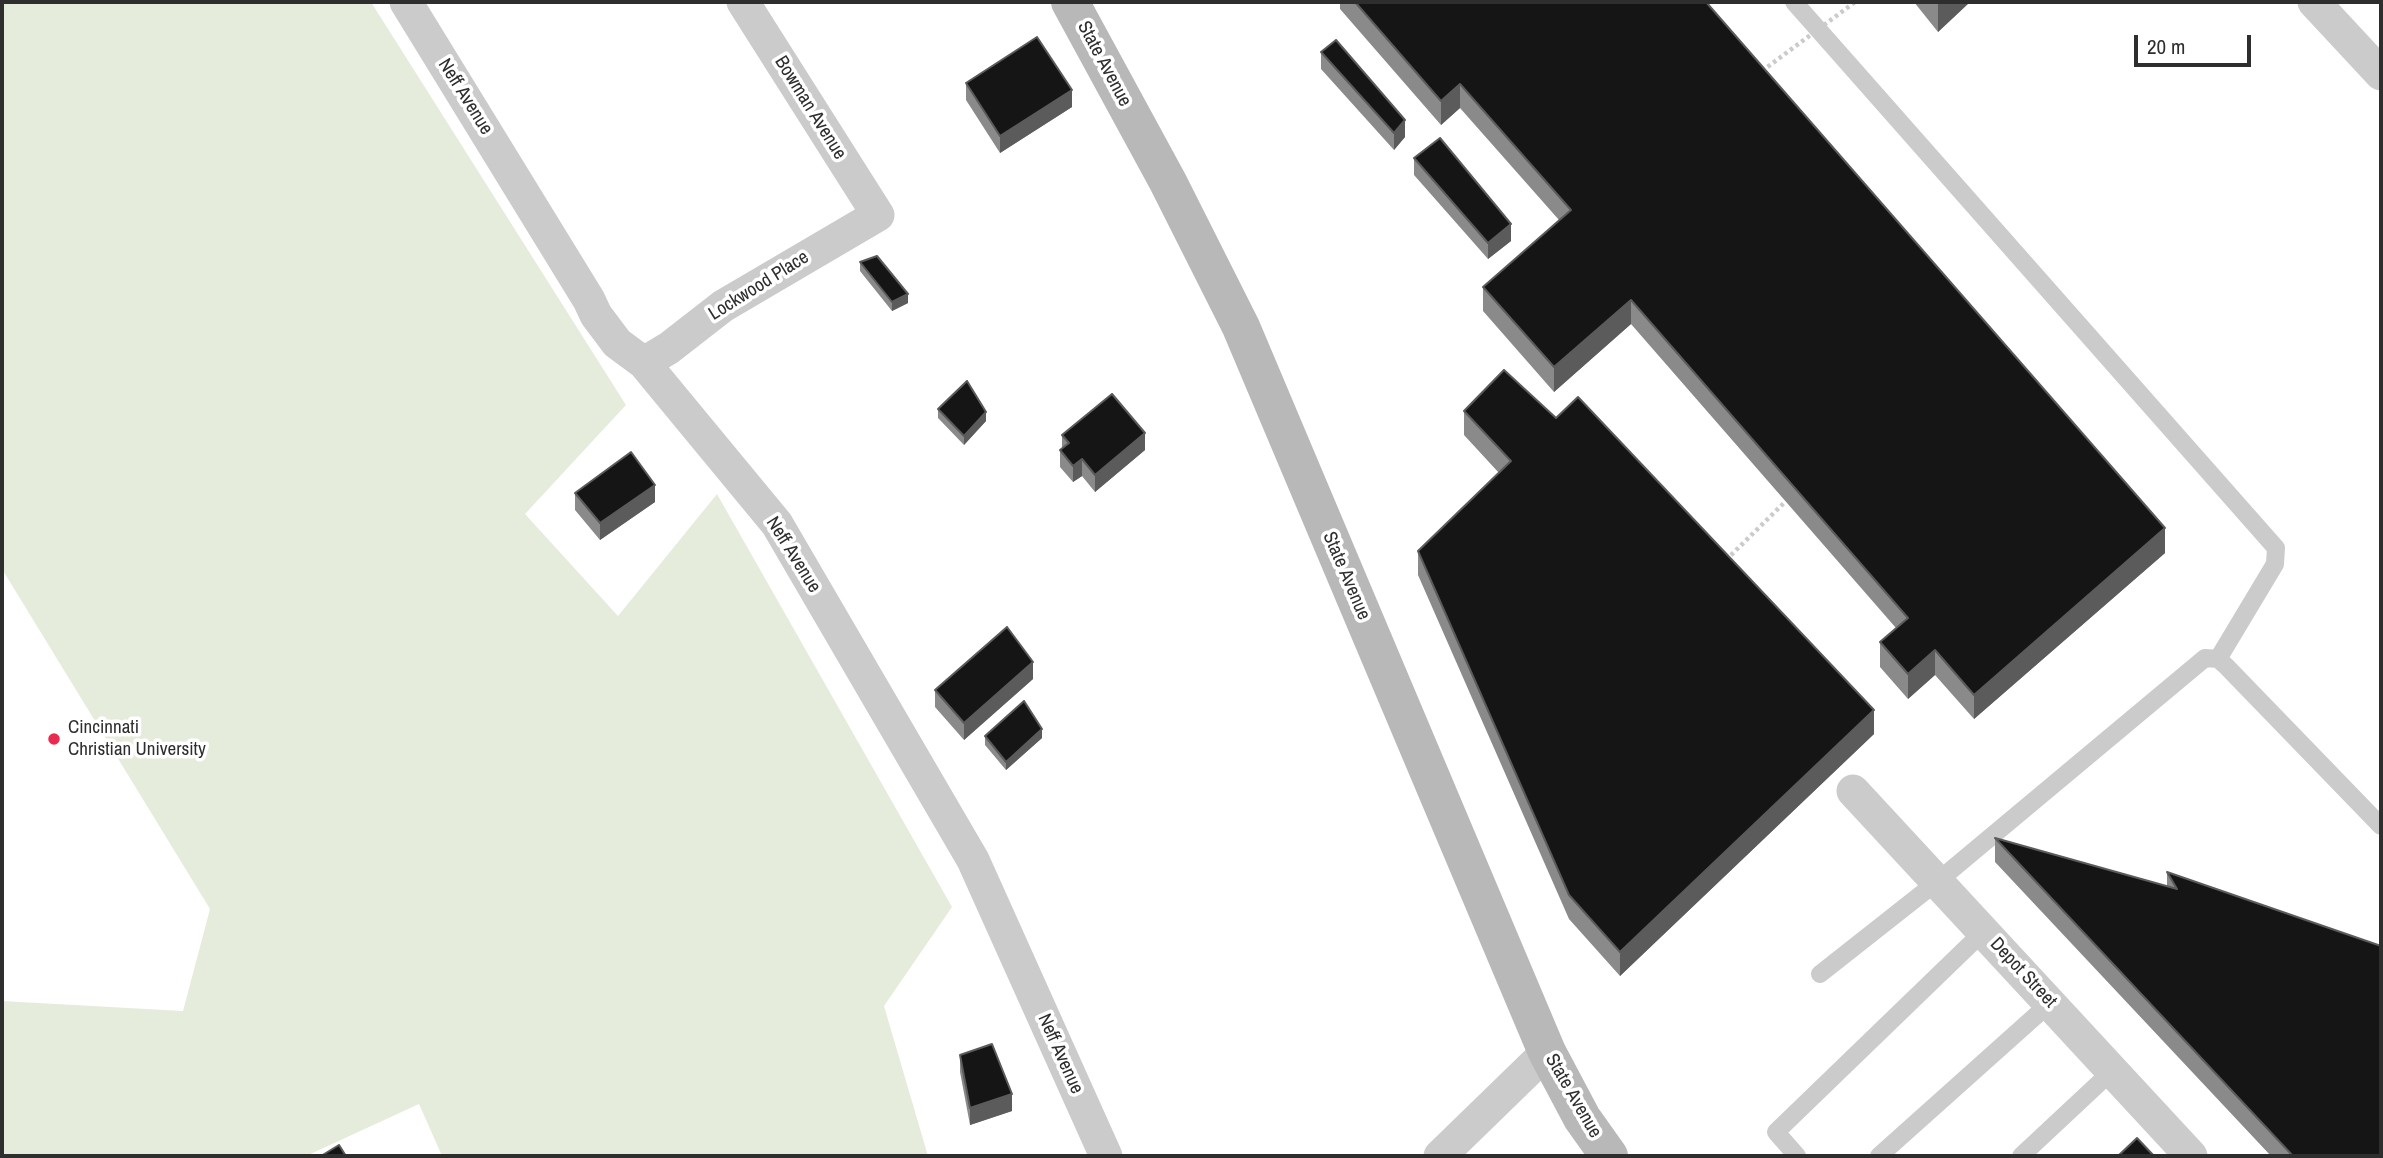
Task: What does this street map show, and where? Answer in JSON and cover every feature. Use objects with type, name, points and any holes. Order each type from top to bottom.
[{"type":"main road","name":"State Avenue","points":[[1070,2],[1168,182],[1241,327],[1547,1052],[1582,1118],[1609,1156]]},
{"type":"street","name":"Neff Avenue","points":[[406,2],[596,315],[617,343],[644,363],[777,524],[973,860],[1106,1156]]},
{"type":"street","name":"Bowman Avenue","points":[[743,2],[878,215]]},
{"type":"street","points":[[2314,2],[2381,74]]},
{"type":"street","name":"Lockwood Place","points":[[644,363],[669,348],[723,306],[878,215]]},
{"type":"street","name":"Depot Street","points":[[1853,791],[2191,1156]]},
{"type":"street","points":[[1440,1156],[1547,1052]]},
{"type":"lane","points":[[1794,2],[2276,548],[2275,565],[2218,659]]},
{"type":"lane","points":[[1819,974],[1938,881],[2205,658],[2218,659],[2381,826]]},
{"type":"lane","points":[[1797,1156],[1776,1132],[1984,931]]},
{"type":"lane","points":[[1879,1156],[2050,1003]]},
{"type":"lane","points":[[2021,1156],[2112,1071]]},
{"type":"path","points":[[1752,78],[1855,2]]},
{"type":"path","points":[[1717,568],[1786,501]]},
{"type":"green space","points":[[2,2],[371,2],[626,405],[525,514],[618,616],[717,494],[952,907],[884,1006],[928,1156],[442,1156],[419,1104],[306,1156],[2,1156],[2,1001],[183,1011],[210,909],[2,569]]},
{"type":"building","points":[[1355,2],[1706,2],[2165,528],[1974,695],[1935,650],[1908,674],[1880,642],[1908,618],[1631,300],[1554,367],[1483,287],[1571,210],[1460,84],[1441,101]]},
{"type":"building","points":[[1037,37],[1072,90],[1000,136],[966,83]]},
{"type":"building","points":[[1336,40],[1405,120],[1394,133],[1321,52]]},
{"type":"building","points":[[1440,138],[1511,224],[1488,243],[1414,158]]},
{"type":"building","points":[[877,256],[908,294],[892,302],[860,262]]},
{"type":"building","points":[[1504,370],[1556,418],[1578,397],[1874,710],[1620,952],[1569,895],[1418,551],[1511,461],[1464,411]]},
{"type":"building","points":[[967,381],[986,412],[964,436],[938,409]]},
{"type":"building","points":[[1112,394],[1145,433],[1095,475],[1082,459],[1073,466],[1060,450],[1069,443],[1062,435]]},
{"type":"building","points":[[631,452],[655,485],[600,523],[575,493]]},
{"type":"building","points":[[1007,627],[1033,662],[964,723],[935,690]]},
{"type":"building","points":[[1024,701],[1042,729],[1006,762],[985,736]]},
{"type":"building","points":[[1995,838],[2177,889],[2167,872],[2381,946],[2381,1156],[2293,1156]]},
{"type":"building","points":[[992,1044],[1012,1094],[970,1108],[960,1055]]},
{"type":"building","points":[[2137,1138],[2154,1156],[2118,1156]]},
{"type":"building","points":[[339,1145],[346,1156],[321,1156]]},
{"type":"place","name":"Cincinnati Christian University","points":[[54,739]]}]
